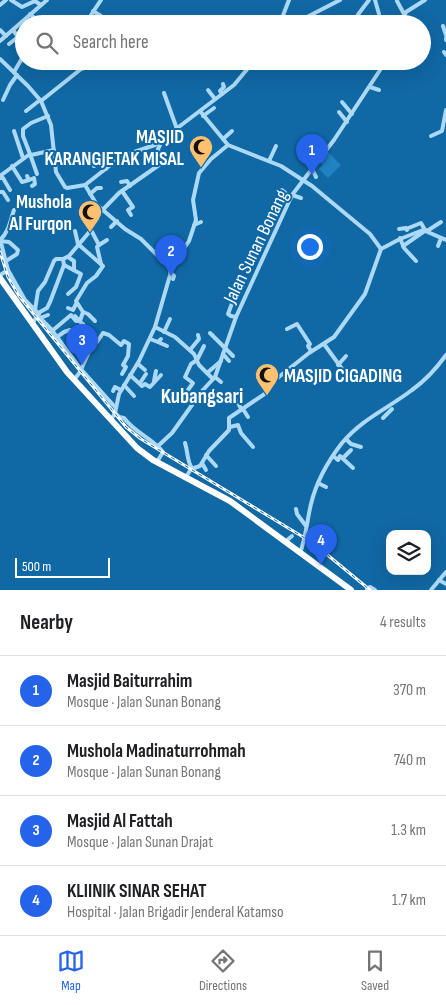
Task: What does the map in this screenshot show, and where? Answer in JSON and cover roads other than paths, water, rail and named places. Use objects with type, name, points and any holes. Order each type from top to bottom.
[{"type":"highway","points":[[0,277],[74,380],[137,448],[157,462],[217,490],[351,590]]},
{"type":"street","points":[[0,5],[6,0]]},
{"type":"street","points":[[12,0],[22,7],[34,1],[41,5]]},
{"type":"street","points":[[30,14],[47,0]]},
{"type":"street","points":[[286,15],[289,0]]},
{"type":"street","points":[[312,15],[340,0]]},
{"type":"street","points":[[358,15],[370,0]]},
{"type":"street","points":[[375,0],[379,14]]},
{"type":"street","points":[[398,1],[404,14],[424,0]]},
{"type":"street","points":[[91,15],[99,1]]},
{"type":"street","points":[[93,11],[99,15]]},
{"type":"street","points":[[443,26],[446,38]]},
{"type":"street","points":[[0,30],[7,39]]},
{"type":"street","points":[[7,39],[13,30],[15,33]]},
{"type":"street","points":[[0,42],[15,38]]},
{"type":"street","points":[[0,59],[40,101],[52,125],[56,172],[65,187],[71,188],[85,184],[122,156],[153,147],[235,84],[247,70]]},
{"type":"street","points":[[2,100],[16,70]]},
{"type":"street","points":[[26,111],[48,97],[81,70]]},
{"type":"street","name":"Jalan Sunan Bonang","points":[[158,446],[172,432],[214,378],[236,316],[291,196],[326,152],[380,70]]},
{"type":"street","points":[[222,94],[220,90],[224,87],[223,84]]},
{"type":"street","points":[[370,87],[378,90]]},
{"type":"street","points":[[208,90],[215,99]]},
{"type":"street","points":[[164,93],[177,129]]},
{"type":"street","points":[[342,102],[352,114]]},
{"type":"street","points":[[203,116],[214,108]]},
{"type":"street","points":[[431,136],[442,132],[446,110]]},
{"type":"street","points":[[200,111],[228,145],[282,166],[344,211],[370,234],[381,249]]},
{"type":"street","points":[[339,112],[347,122]]},
{"type":"street","points":[[37,174],[22,132],[31,123],[48,116]]},
{"type":"street","points":[[14,131],[23,158]]},
{"type":"street","points":[[223,139],[232,131]]},
{"type":"street","points":[[18,142],[25,140]]},
{"type":"street","points":[[68,308],[74,310],[76,302],[87,283],[102,268],[97,247],[99,245],[88,226],[122,191],[159,165],[159,142]]},
{"type":"street","points":[[111,420],[115,413],[115,407],[121,390],[138,362],[155,327],[173,265],[189,241],[196,214],[193,200],[199,173],[212,157],[228,145]]},
{"type":"street","points":[[269,161],[276,146]]},
{"type":"street","points":[[319,147],[326,152]]},
{"type":"street","points":[[10,190],[3,178],[0,177],[12,166],[30,154],[54,150]]},
{"type":"street","points":[[94,166],[100,163],[106,169]]},
{"type":"street","points":[[12,166],[22,182],[28,178],[34,178],[35,183],[32,186]]},
{"type":"street","points":[[312,169],[316,177]]},
{"type":"street","points":[[82,178],[90,194],[103,210],[143,240],[158,256],[173,265]]},
{"type":"street","points":[[121,182],[127,181],[130,186]]},
{"type":"street","points":[[90,194],[96,188],[101,188]]},
{"type":"street","points":[[282,190],[291,196],[301,198]]},
{"type":"street","points":[[122,191],[133,207],[128,210],[131,215]]},
{"type":"street","points":[[0,192],[3,192],[8,200]]},
{"type":"street","points":[[0,240],[6,233],[14,210]]},
{"type":"street","points":[[111,227],[118,221]]},
{"type":"street","points":[[194,225],[201,222]]},
{"type":"street","points":[[403,246],[441,222]]},
{"type":"street","points":[[416,261],[403,246],[398,229],[421,223],[426,230],[446,240]]},
{"type":"street","points":[[406,228],[408,235]]},
{"type":"street","points":[[35,310],[38,291],[46,281],[55,260],[68,257],[91,230]]},
{"type":"street","points":[[186,477],[192,468],[199,466],[208,457],[229,430],[229,418],[264,394],[275,380],[311,351],[334,337],[364,294],[381,249],[400,238],[426,230]]},
{"type":"street","points":[[75,231],[78,244],[101,264]]},
{"type":"street","points":[[438,246],[441,238]]},
{"type":"street","points":[[0,240],[6,261],[25,300],[115,407]]},
{"type":"street","points":[[0,240],[9,242],[18,250],[17,254],[6,261]]},
{"type":"street","points":[[99,245],[107,240]]},
{"type":"street","points":[[68,257],[74,261],[74,270]]},
{"type":"street","points":[[32,324],[50,302],[64,265],[63,259]]},
{"type":"street","points":[[64,265],[81,274],[76,287],[68,294]]},
{"type":"street","points":[[0,277],[9,268]]},
{"type":"street","points":[[170,272],[174,276],[173,280]]},
{"type":"street","points":[[234,298],[228,314],[236,316]]},
{"type":"street","points":[[76,304],[94,321]]},
{"type":"street","points":[[77,330],[83,312]]},
{"type":"street","points":[[39,316],[48,315]]},
{"type":"street","points":[[52,331],[71,315],[76,321],[81,322]]},
{"type":"street","points":[[75,316],[81,322],[93,343]]},
{"type":"street","points":[[164,332],[170,319]]},
{"type":"street","points":[[287,330],[303,321]]},
{"type":"street","points":[[297,324],[310,343],[308,346],[311,351]]},
{"type":"street","points":[[155,327],[175,337],[195,354],[200,367],[221,382]]},
{"type":"street","points":[[57,337],[70,330]]},
{"type":"street","points":[[74,380],[82,369],[93,343],[97,342],[103,333],[109,335],[121,345],[124,342],[129,344],[128,356],[123,365],[126,367],[122,374]]},
{"type":"street","points":[[210,334],[233,356]]},
{"type":"street","points":[[190,350],[198,339],[198,335]]},
{"type":"street","points":[[150,339],[159,341],[167,346]]},
{"type":"street","points":[[324,344],[345,373]]},
{"type":"street","points":[[188,390],[193,383],[185,377],[204,346]]},
{"type":"street","points":[[223,354],[229,361]]},
{"type":"street","points":[[300,553],[311,504],[318,483],[333,456],[361,424],[410,392],[433,373],[446,355]]},
{"type":"street","points":[[338,365],[346,356]]},
{"type":"street","points":[[207,373],[221,361]]},
{"type":"street","points":[[138,362],[144,370],[140,383]]},
{"type":"street","points":[[154,381],[153,378],[156,372]]},
{"type":"street","points":[[130,375],[140,383],[150,387],[154,381],[158,380],[161,374]]},
{"type":"street","points":[[124,385],[134,396]]},
{"type":"street","points":[[114,391],[116,387],[121,390]]},
{"type":"street","points":[[236,400],[248,417]]},
{"type":"street","points":[[378,412],[384,420],[394,409],[393,402]]},
{"type":"street","points":[[115,413],[118,418],[124,418],[133,429],[158,446],[162,452],[157,462]]},
{"type":"street","points":[[230,426],[238,425],[241,433],[253,447]]},
{"type":"street","points":[[167,428],[172,432]]},
{"type":"street","points":[[346,439],[351,444],[361,447]]},
{"type":"street","points":[[185,443],[189,463],[192,468]]},
{"type":"street","points":[[333,456],[338,460],[340,456],[343,458],[351,450]]},
{"type":"street","points":[[208,457],[210,465]]},
{"type":"street","points":[[208,457],[216,466]]},
{"type":"street","points":[[343,458],[354,468]]},
{"type":"street","points":[[202,463],[206,470]]},
{"type":"street","points":[[318,483],[326,487]]},
{"type":"street","points":[[306,501],[311,504]]},
{"type":"street","points":[[296,509],[297,514],[306,526]]},
{"type":"street","points":[[285,542],[292,536]]},
{"type":"street","points":[[431,590],[446,573]]},
{"type":"street","points":[[439,580],[446,584]]},
{"type":"street","points":[[367,589],[370,586],[375,590]]},
{"type":"railway","points":[[0,252],[8,277],[19,296],[126,427],[141,439],[313,543],[370,590]]},
{"type":"place","name":"MASJID KARANGJETAK MISAL","points":[[201,168]]},
{"type":"place","name":"Masjid Baiturrahim","points":[[312,175]]},
{"type":"place","name":"Mushola Al Furqon","points":[[90,233]]},
{"type":"place","name":"Mushola Madinaturrohmah","points":[[171,276]]},
{"type":"place","name":"Masjid Al Fattah","points":[[82,365]]},
{"type":"place","name":"MASJID CIGADING","points":[[267,396]]},
{"type":"place","name":"KLIINIK SINAR SEHAT","points":[[321,565]]},
{"type":"district","name":"Kubangsari","points":[[202,396]]}]
